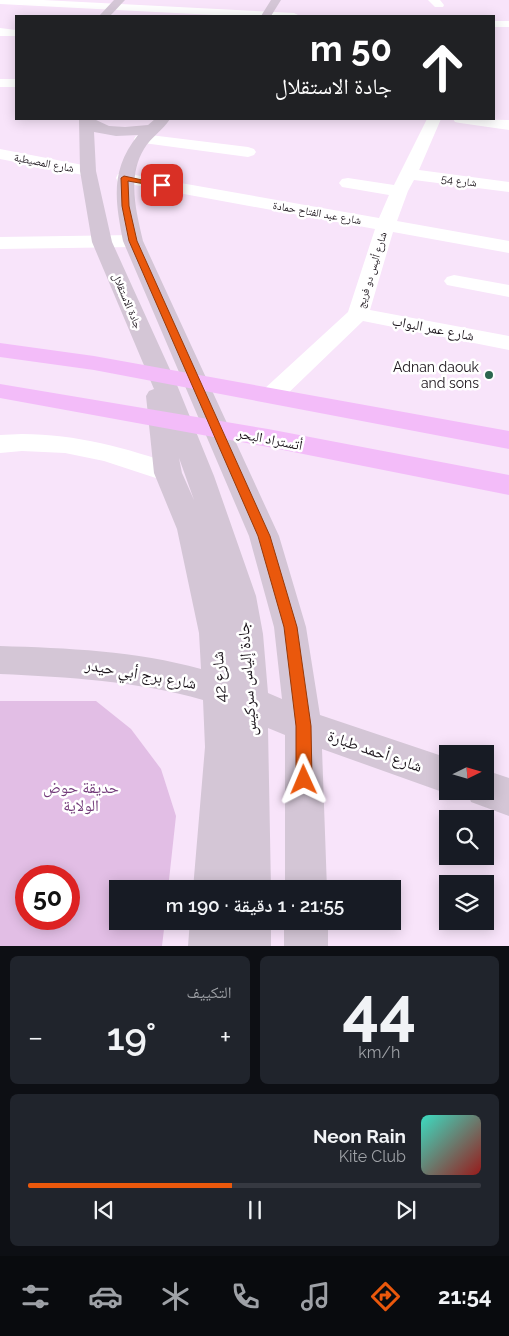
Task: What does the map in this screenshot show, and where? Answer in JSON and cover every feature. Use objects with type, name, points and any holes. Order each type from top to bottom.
[{"type":"highway","points":[[0,336],[32,344],[60,358]]},
{"type":"highway","points":[[0,350],[94,363],[509,440]]},
{"type":"highway","name":"أتستراد البحر","points":[[0,391],[268,438],[509,486]]},
{"type":"highway","points":[[0,407],[50,401]]},
{"type":"main road","points":[[268,15],[276,0]]},
{"type":"main road","points":[[105,15],[117,3]]},
{"type":"main road","name":"جادة الاستقلال","points":[[86,120],[88,171],[102,242],[160,374],[184,474]]},
{"type":"main road","points":[[87,120],[91,124],[108,130],[128,132],[152,129]]},
{"type":"main road","points":[[152,129],[131,157],[124,178],[125,206],[133,241],[264,536],[290,627],[303,726],[306,880]]},
{"type":"main road","points":[[160,374],[201,395]]},
{"type":"main road","name":"شارع 42","points":[[184,474],[192,529],[216,633],[221,690],[224,747],[215,880]]},
{"type":"main road","name":"جادة إلياس سركيس","points":[[184,474],[240,596],[246,634],[250,681],[250,880]]},
{"type":"main road","name":"شارع برج أبي حيدر","points":[[0,660],[73,663],[179,678],[221,690],[303,726]]},
{"type":"main road","name":"شارع أحمد طبارة","points":[[303,726],[439,773]]},
{"type":"main road","points":[[494,792],[509,797]]},
{"type":"main road","points":[[210,946],[211,930]]},
{"type":"main road","points":[[249,930],[249,946]]},
{"type":"main road","points":[[306,930],[306,946]]},
{"type":"street","points":[[0,1],[117,3],[255,15]]},
{"type":"street","points":[[495,24],[509,24]]},
{"type":"street","points":[[0,32],[15,33]]},
{"type":"street","points":[[8,83],[15,72]]},
{"type":"street","name":"شارع أليس دو فريج","points":[[265,394],[358,314],[386,225],[434,120]]},
{"type":"street","points":[[468,120],[509,125]]},
{"type":"street","points":[[152,129],[248,152]]},
{"type":"street","name":"شارع المصيطبة","points":[[0,154],[88,171]]},
{"type":"street","name":"شارع عبد الفتاح حمادة","points":[[124,178],[509,247]]},
{"type":"street","name":"شارع 54","points":[[348,183],[404,182],[509,187]]},
{"type":"street","points":[[0,243],[133,241]]},
{"type":"street","points":[[454,281],[509,291]]},
{"type":"street","name":"شارع عمر البواب","points":[[358,314],[509,343]]},
{"type":"street","points":[[0,444],[45,442],[86,447],[184,474]]},
{"type":"green space","name":"حديقة حوض الولاية","points":[[0,701],[96,701],[131,729],[161,769],[176,816],[169,880],[109,880],[109,930],[164,930],[162,946],[0,946]]},
{"type":"place","name":"Adnan daouk and sons","points":[[489,375]]},
{"type":"route","points":[[162,185],[124,178],[125,206],[133,241],[264,536],[290,627],[303,726],[304,780]]}]
